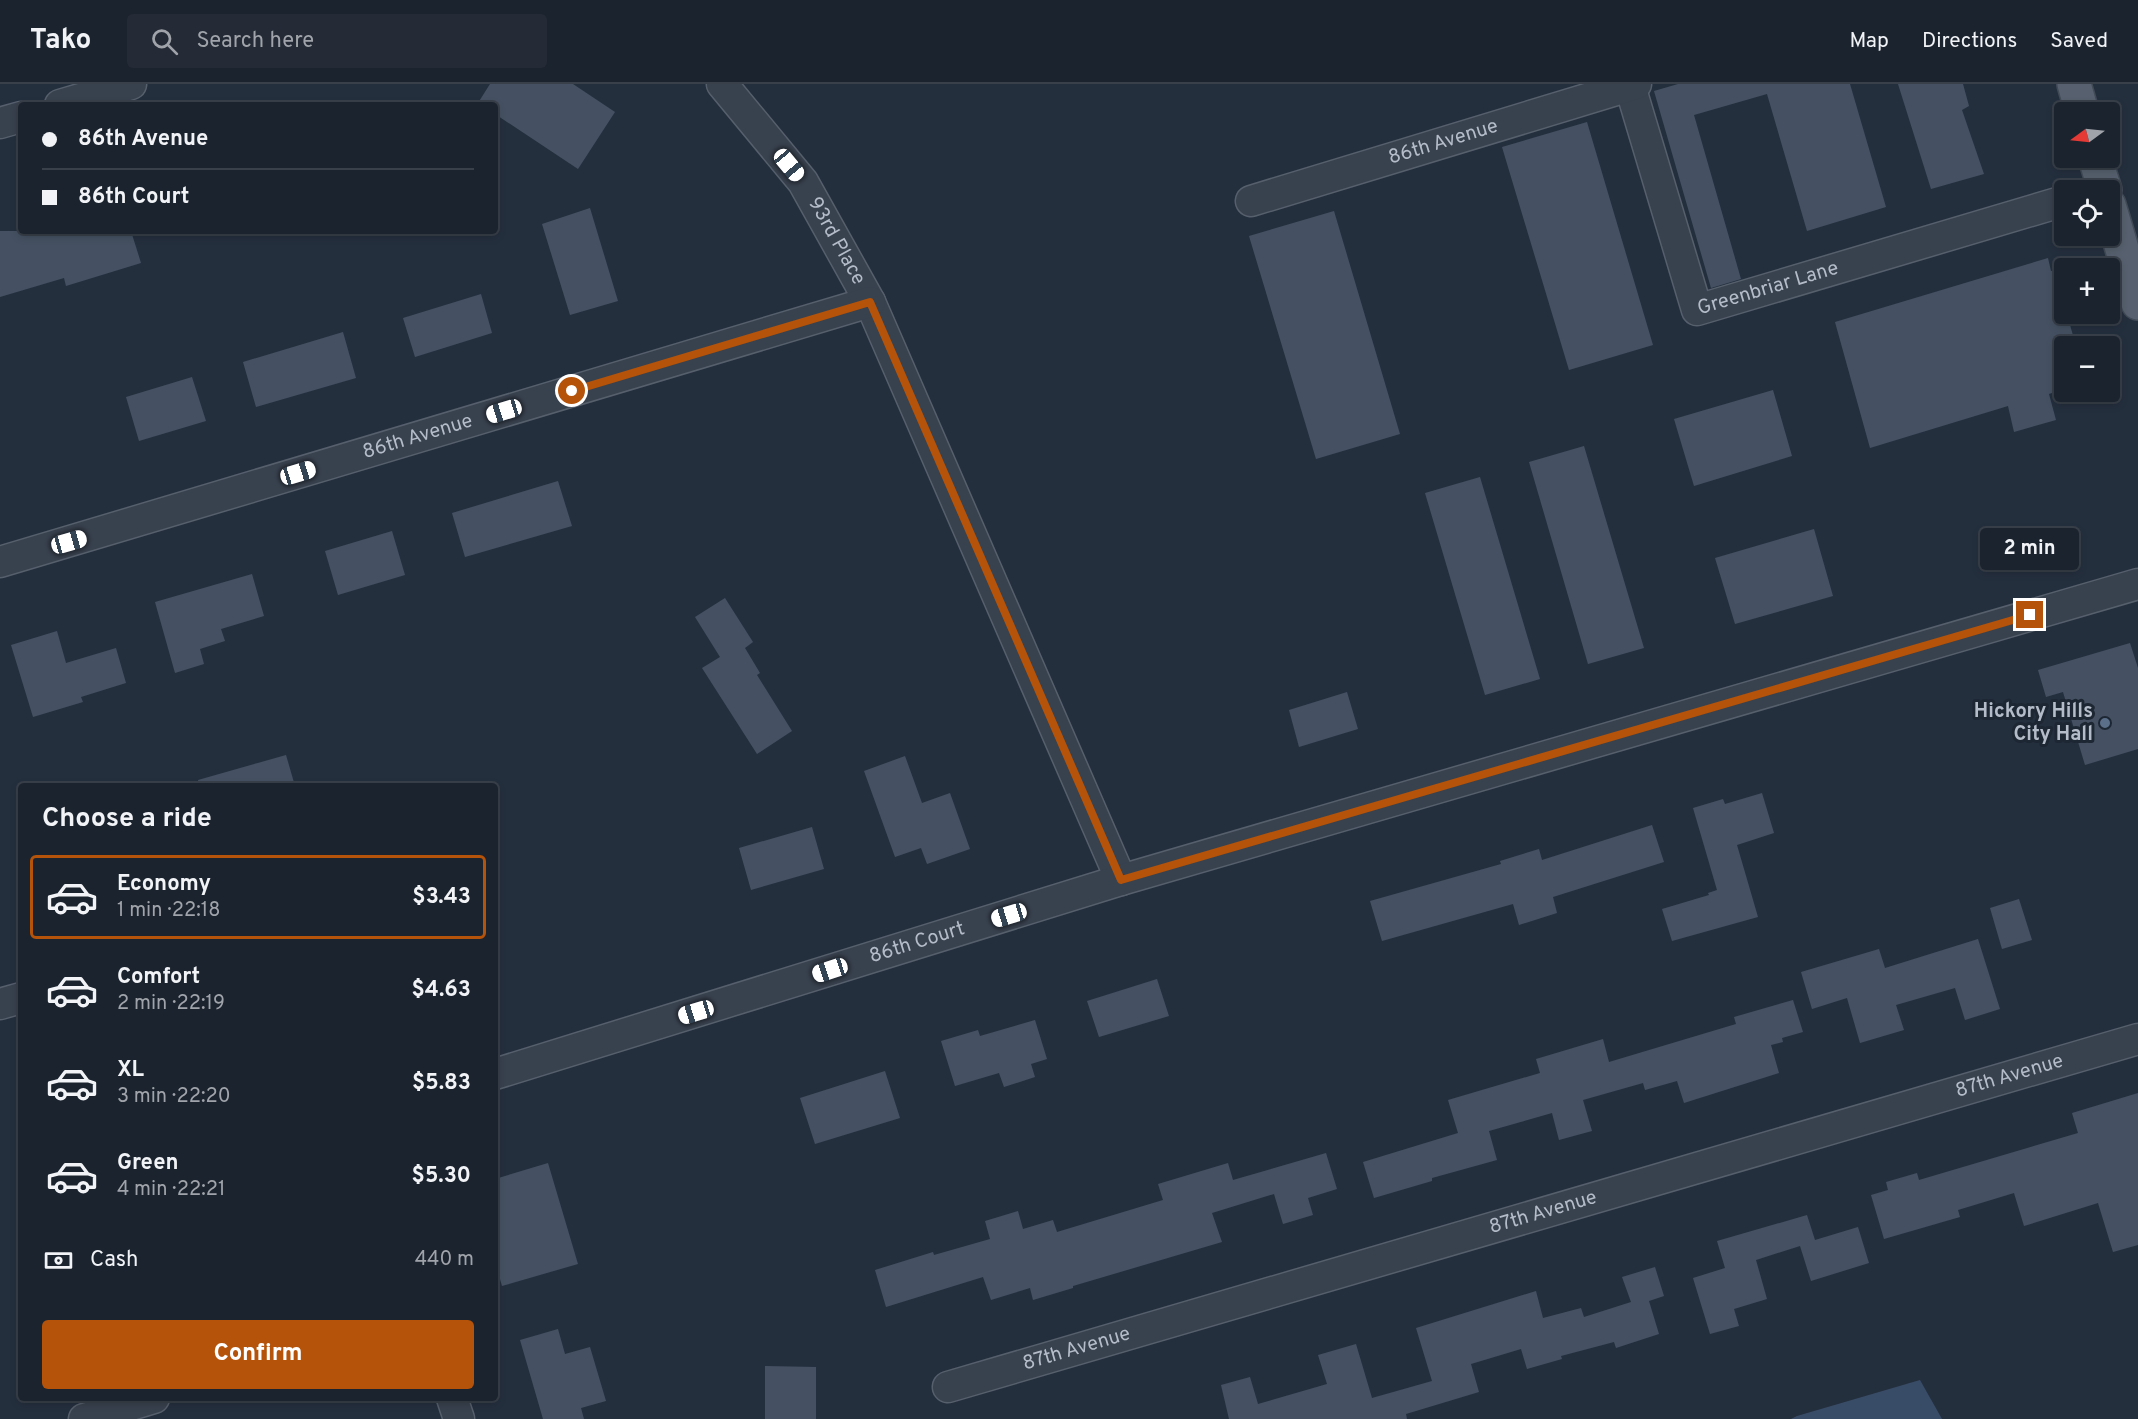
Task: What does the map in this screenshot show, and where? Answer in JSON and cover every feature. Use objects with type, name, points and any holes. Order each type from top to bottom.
[{"type":"main road","points":[[2074,84],[2079,102]]},
{"type":"main road","points":[[2120,244],[2138,303]]},
{"type":"street","points":[[70,102],[131,84]]},
{"type":"street","name":"93rd Place","points":[[723,84],[803,182],[870,302],[1121,880]]},
{"type":"street","name":"86th Avenue","points":[[1251,201],[1633,85]]},
{"type":"street","name":"Greenbriar Lane","points":[[1633,85],[1697,310],[2054,204]]},
{"type":"street","points":[[0,123],[18,118]]},
{"type":"street","name":"86th Avenue","points":[[0,562],[870,302]]},
{"type":"street","name":"86th Court","points":[[498,1073],[1121,880],[2138,584]]},
{"type":"street","points":[[0,1004],[18,999]]},
{"type":"street","name":"87th Avenue","points":[[948,1387],[2138,1039]]},
{"type":"street","points":[[84,1419],[144,1401]]},
{"type":"street","points":[[453,1401],[459,1419]]},
{"type":"water","points":[[1920,1380],[1942,1419],[1791,1419],[1797,1416]]},
{"type":"building","points":[[490,84],[573,84],[615,112],[578,169],[498,116],[498,102],[479,102]]},
{"type":"building","points":[[1678,84],[1850,84],[1886,207],[1807,231],[1767,94],[1694,115],[1741,279],[1711,288],[1654,91]]},
{"type":"building","points":[[1898,84],[1963,84],[1969,106],[1962,110],[1984,174],[1931,189]]},
{"type":"building","points":[[1587,122],[1653,345],[1569,370],[1502,147]]},
{"type":"building","points":[[590,208],[618,301],[570,315],[542,224]]},
{"type":"building","points":[[1334,211],[1400,434],[1316,459],[1249,236]]},
{"type":"building","points":[[0,231],[18,231],[18,234],[132,234],[141,263],[66,286],[64,278],[0,297]]},
{"type":"building","points":[[2048,258],[2051,271],[2054,270],[2054,324],[2070,324],[2073,336],[2054,336],[2054,392],[2049,394],[2056,420],[2014,432],[2008,406],[1870,448],[1835,322]]},
{"type":"building","points":[[481,294],[492,333],[415,357],[403,318]]},
{"type":"building","points":[[343,332],[356,378],[256,407],[243,362]]},
{"type":"building","points":[[192,377],[206,421],[139,441],[126,397]]},
{"type":"building","points":[[1773,390],[1792,456],[1694,486],[1674,419]]},
{"type":"building","points":[[1584,446],[1644,648],[1588,664],[1529,462]]},
{"type":"building","points":[[1480,477],[1540,679],[1485,695],[1425,493]]},
{"type":"building","points":[[558,481],[572,526],[465,557],[452,513]]},
{"type":"building","points":[[1814,529],[1833,596],[1735,624],[1715,558]]},
{"type":"building","points":[[392,531],[405,575],[338,595],[325,551]]},
{"type":"building","points":[[252,574],[264,616],[221,629],[225,641],[200,649],[204,664],[175,673],[155,602]]},
{"type":"building","points":[[725,598],[753,642],[745,648],[760,673],[757,675],[792,731],[757,754],[702,668],[720,657],[695,617]]},
{"type":"building","points":[[57,631],[66,663],[116,648],[126,683],[81,697],[83,702],[33,717],[11,645]]},
{"type":"building","name":"Hickory Hills City Hall","points":[[2130,643],[2138,668],[2138,749],[2085,765],[2063,692],[2046,697],[2038,670]]},
{"type":"building","points":[[1347,692],[1358,729],[1299,747],[1289,710]]},
{"type":"building","points":[[286,755],[294,783],[198,783],[198,780]]},
{"type":"building","points":[[905,756],[922,803],[950,793],[970,849],[927,864],[921,848],[895,857],[864,771]]},
{"type":"building","points":[[1762,793],[1774,833],[1737,845],[1758,917],[1672,941],[1662,909],[1709,895],[1708,893],[1717,890],[1693,808],[1723,799],[1725,804]]},
{"type":"building","points":[[1652,825],[1664,862],[1553,897],[1557,913],[1519,925],[1513,904],[1382,941],[1370,901],[1501,864],[1500,861],[1539,849],[1542,860]]},
{"type":"building","points":[[812,827],[824,869],[751,890],[739,848]]},
{"type":"building","points":[[2019,899],[2032,940],[2002,949],[1990,908]]},
{"type":"building","points":[[1978,939],[2000,1009],[1965,1020],[1955,988],[1896,1005],[1904,1030],[1860,1043],[1847,998],[1812,1009],[1801,972],[1879,949],[1885,968]]},
{"type":"building","points":[[1157,979],[1169,1016],[1099,1037],[1087,1001]]},
{"type":"building","points":[[1793,1000],[1803,1032],[1782,1038],[1783,1042],[1771,1045],[1779,1073],[1684,1103],[1677,1081],[1645,1090],[1643,1083],[1583,1100],[1592,1131],[1559,1140],[1552,1113],[1489,1131],[1497,1160],[1432,1178],[1432,1181],[1374,1198],[1363,1162],[1458,1133],[1448,1100],[1540,1073],[1536,1059],[1603,1039],[1609,1062],[1736,1024],[1734,1017]]},
{"type":"building","points":[[1035,1020],[1047,1059],[1031,1064],[1035,1077],[1004,1087],[999,1073],[955,1086],[941,1041],[978,1030],[980,1036]]},
{"type":"building","points":[[885,1071],[900,1118],[815,1144],[800,1098]]},
{"type":"building","points":[[2138,1093],[2138,1245],[2113,1252],[2098,1203],[2024,1226],[2014,1193],[1958,1210],[1960,1217],[1884,1239],[1871,1195],[1888,1190],[1886,1182],[1917,1173],[1919,1180],[2078,1133],[2072,1113]]},
{"type":"building","points":[[1326,1153],[1337,1189],[1308,1198],[1313,1215],[1283,1224],[1274,1194],[1212,1213],[1222,1242],[1033,1300],[1030,1288],[991,1300],[983,1277],[886,1307],[875,1270],[933,1252],[934,1255],[990,1239],[985,1221],[1018,1211],[1023,1229],[1053,1220],[1057,1232],[1163,1200],[1158,1184],[1228,1163],[1233,1180]]},
{"type":"building","points":[[548,1163],[578,1264],[502,1286],[498,1272],[498,1178]]},
{"type":"building","points":[[1807,1215],[1815,1240],[1858,1227],[1869,1263],[1811,1281],[1800,1246],[1756,1260],[1767,1299],[1734,1309],[1739,1326],[1710,1334],[1693,1278],[1725,1268],[1717,1241]]},
{"type":"building","points":[[1655,1267],[1664,1296],[1649,1301],[1659,1334],[1616,1348],[1614,1342],[1561,1356],[1562,1359],[1527,1369],[1521,1349],[1471,1364],[1479,1392],[1406,1414],[1407,1419],[1229,1419],[1221,1385],[1250,1377],[1258,1404],[1327,1384],[1318,1355],[1356,1344],[1372,1398],[1432,1381],[1416,1328],[1536,1291],[1543,1318],[1581,1308],[1584,1317],[1631,1302],[1622,1277]]},
{"type":"building","points":[[558,1329],[565,1354],[590,1347],[606,1401],[581,1408],[584,1419],[543,1419],[520,1340]]},
{"type":"building","points":[[765,1366],[816,1367],[816,1419],[765,1419]]},
{"type":"place","name":"Hickory Hills City Hall","points":[[2105,723]]},
{"type":"route","points":[[572,391],[870,302],[1121,880],[2030,615]]}]
